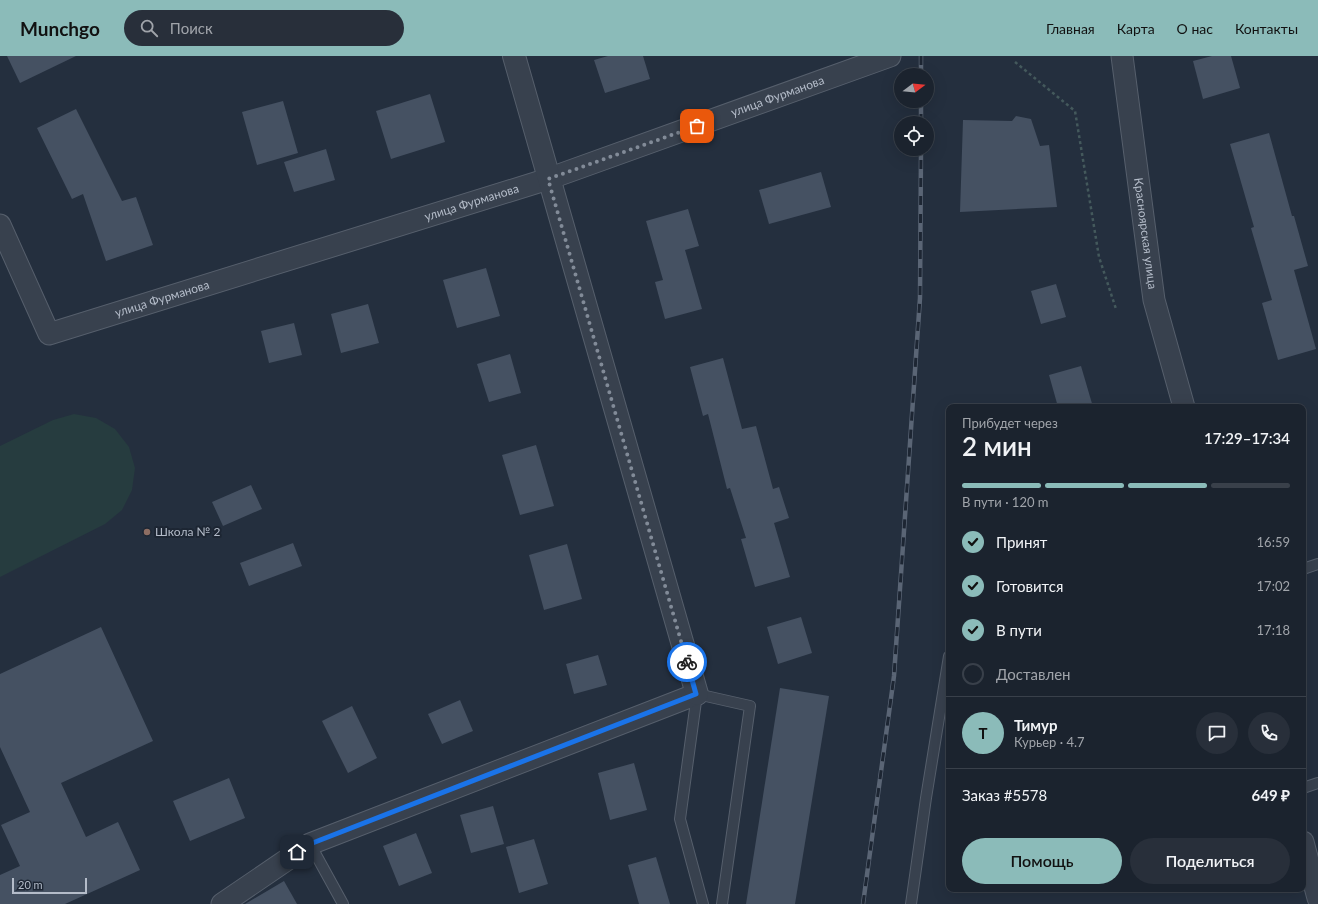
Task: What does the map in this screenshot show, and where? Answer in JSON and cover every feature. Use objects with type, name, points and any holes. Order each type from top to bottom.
[{"type":"street","points":[[222,904],[310,844],[696,694],[514,56]]},
{"type":"street","name":"улица Фурманова","points":[[0,226],[49,334],[548,179],[890,56]]},
{"type":"street","name":"Красноярская улица","points":[[1122,56],[1154,300],[1183,404]]},
{"type":"street","points":[[1306,853],[1318,898]]},
{"type":"lane","points":[[1306,568],[1318,564]]},
{"type":"lane","points":[[911,904],[946,675]]},
{"type":"lane","points":[[703,904],[680,819],[696,694],[750,706],[722,904]]},
{"type":"lane","points":[[1306,787],[1318,783]]},
{"type":"lane","points":[[310,844],[343,904]]},
{"type":"path","points":[[1015,62],[1075,112],[1099,257],[1116,309]]},
{"type":"green space","points":[[74,414],[96,418],[115,429],[129,447],[135,468],[132,490],[122,510],[105,524],[0,577],[0,446],[53,420]]},
{"type":"building","points":[[7,56],[76,56],[20,83]]},
{"type":"building","points":[[608,56],[643,56],[650,79],[605,93],[594,60]]},
{"type":"building","points":[[1212,56],[1231,56],[1240,88],[1203,99],[1193,61]]},
{"type":"building","points":[[430,94],[445,142],[391,159],[376,111]]},
{"type":"building","points":[[283,101],[298,153],[257,165],[242,112]]},
{"type":"building","points":[[76,109],[122,201],[136,197],[153,245],[106,261],[83,194],[72,199],[37,128]]},
{"type":"building","points":[[1016,116],[1031,119],[1040,146],[1049,145],[1057,207],[960,212],[963,120],[1012,121]]},
{"type":"building","points":[[1269,133],[1292,216],[1294,216],[1308,266],[1294,270],[1316,349],[1278,360],[1262,303],[1272,300],[1251,228],[1254,227],[1230,144]]},
{"type":"building","points":[[326,149],[335,180],[294,192],[284,162]]},
{"type":"building","points":[[821,172],[831,207],[769,224],[759,190]]},
{"type":"building","points":[[688,209],[699,246],[685,250],[702,309],[665,319],[655,282],[663,280],[646,221]]},
{"type":"building","points":[[486,268],[500,316],[457,328],[443,280]]},
{"type":"building","points":[[1056,284],[1066,317],[1041,324],[1031,291]]},
{"type":"building","points":[[368,304],[379,343],[341,353],[331,314]]},
{"type":"building","points":[[294,323],[302,355],[269,363],[261,331]]},
{"type":"building","points":[[510,354],[521,393],[489,402],[477,364]]},
{"type":"building","points":[[723,358],[742,429],[756,426],[773,489],[779,487],[789,518],[774,523],[790,577],[755,587],[741,539],[746,538],[730,488],[727,489],[708,414],[703,416],[690,367]]},
{"type":"building","points":[[1081,366],[1092,404],[1057,404],[1049,375]]},
{"type":"building","points":[[536,445],[554,506],[520,515],[502,455]]},
{"type":"building","points":[[251,485],[262,509],[223,526],[212,502]]},
{"type":"building","points":[[293,543],[302,566],[249,586],[240,563]]},
{"type":"building","points":[[567,544],[582,599],[544,610],[529,555]]},
{"type":"building","points":[[801,617],[812,653],[778,664],[767,627]]},
{"type":"building","points":[[101,627],[153,741],[61,783],[86,837],[118,822],[140,870],[65,904],[0,904],[0,875],[20,866],[1,825],[30,812],[0,747],[0,674]]},
{"type":"building","points":[[598,655],[607,685],[574,694],[566,664]]},
{"type":"building","points":[[780,688],[829,696],[795,904],[746,904]]},
{"type":"building","points":[[460,700],[473,731],[442,744],[428,714]]},
{"type":"building","points":[[352,706],[377,758],[348,773],[322,721]]},
{"type":"building","points":[[634,763],[647,810],[610,820],[598,773]]},
{"type":"building","points":[[229,778],[245,818],[190,841],[173,801]]},
{"type":"building","points":[[493,806],[504,844],[471,853],[460,815]]},
{"type":"building","points":[[416,833],[432,873],[399,886],[383,846]]},
{"type":"building","points":[[534,839],[548,884],[519,893],[506,847]]},
{"type":"building","points":[[656,857],[670,904],[639,904],[628,865]]},
{"type":"building","points":[[284,881],[297,904],[245,904]]},
{"type":"railway","points":[[921,56],[921,68]]},
{"type":"railway","points":[[921,108],[921,116]]},
{"type":"railway","points":[[863,904],[894,676],[920,298],[921,156]]},
{"type":"way so far","points":[[687,662],[548,179],[697,126]]},
{"type":"place","name":"Школа № 2","points":[[147,532]]},
{"type":"route","points":[[297,852],[310,844],[696,694],[687,662]]}]
